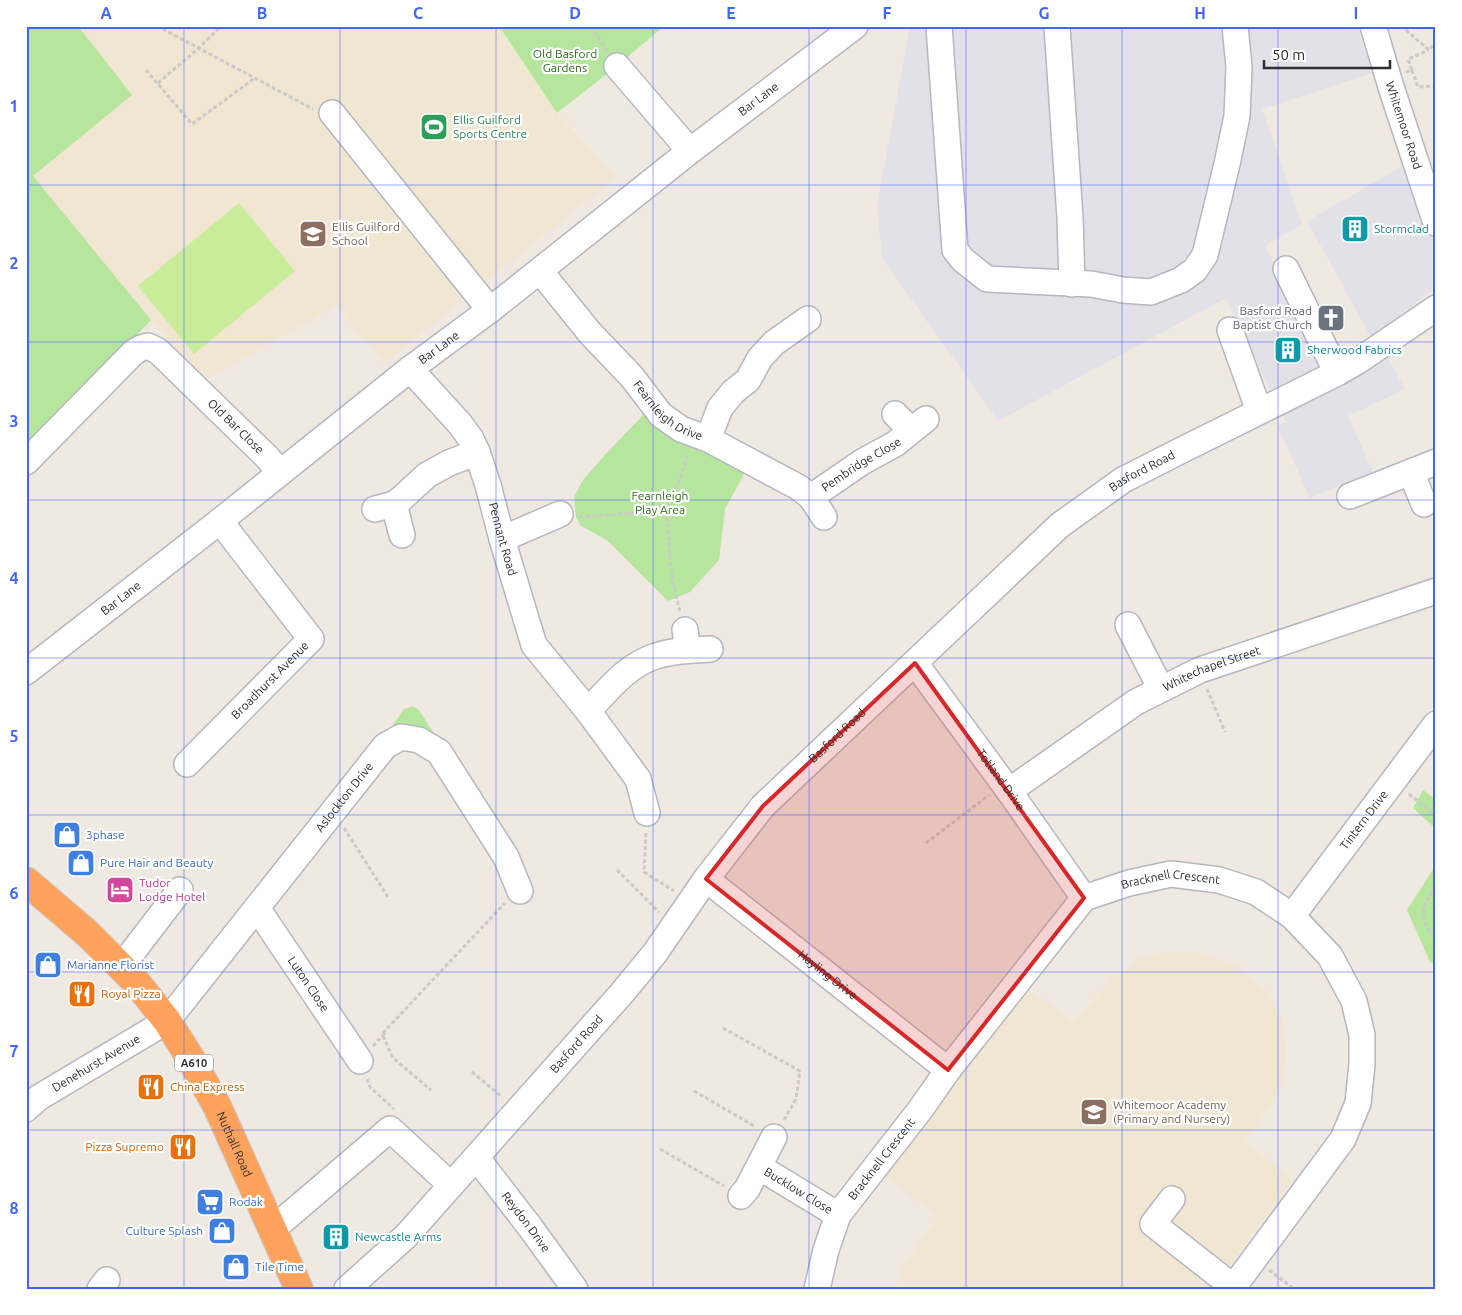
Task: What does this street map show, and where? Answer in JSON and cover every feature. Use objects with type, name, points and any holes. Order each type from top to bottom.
[{"type":"highway","name":"Nuthall Road","points":[[26,882],[88,934],[122,967],[138,983],[167,1021],[218,1108],[299,1289]]},
{"type":"street","name":"Bar Lane","points":[[26,672],[220,521],[410,369],[490,310],[690,151],[854,26]]},
{"type":"street","points":[[939,26],[955,250],[963,260],[986,279],[1091,284],[1123,290],[1151,292],[1181,280],[1195,270],[1205,255],[1237,116],[1239,67],[1235,26]]},
{"type":"street","points":[[1057,26],[1070,218],[1072,284]]},
{"type":"street","name":"Whitemoor Road","points":[[1373,26],[1436,223]]},
{"type":"street","points":[[617,66],[690,151]]},
{"type":"street","points":[[332,113],[490,310]]},
{"type":"street","points":[[1286,269],[1337,373]]},
{"type":"street","name":"Fearnleigh Drive","points":[[540,271],[590,333],[632,377],[661,415],[681,429],[702,437],[798,487],[817,507]]},
{"type":"street","name":"Basford Road","points":[[347,1289],[406,1236],[622,993],[655,953],[706,879],[763,806],[1060,525],[1123,480],[1337,373],[1436,308]]},
{"type":"street","points":[[702,437],[720,408],[733,392],[748,380],[760,358],[774,343],[808,319]]},
{"type":"street","points":[[1230,330],[1258,411]]},
{"type":"street","name":"Old Bar Close","points":[[26,462],[134,352],[148,346],[158,351],[189,380],[267,457],[280,473]]},
{"type":"street","name":"Pennant Road","points":[[410,369],[460,424],[471,439],[488,485],[534,645],[644,776],[647,813]]},
{"type":"street","name":"Pembridge Close","points":[[817,507],[862,462],[895,444],[911,421]]},
{"type":"street","points":[[402,535],[385,506],[401,499],[426,475],[477,452]]},
{"type":"street","points":[[1350,496],[1436,462]]},
{"type":"street","points":[[1411,472],[1424,504]]},
{"type":"street","points":[[502,539],[560,514]]},
{"type":"street","name":"Broadhurst Avenue","points":[[187,764],[311,639],[220,521]]},
{"type":"street","name":"Whitechapel Street","points":[[1006,788],[1136,702],[1200,670],[1436,591]]},
{"type":"street","points":[[1128,625],[1161,689]]},
{"type":"street","points":[[588,711],[625,673],[640,663],[657,655],[694,643]]},
{"type":"street","name":"Totland Drive","points":[[914,663],[1084,898]]},
{"type":"street","name":"Tintern Drive","points":[[1292,916],[1436,724]]},
{"type":"street","name":"Aslockton Drive","points":[[167,1021],[385,746],[401,737],[419,740],[440,752],[506,857],[520,891]]},
{"type":"street","name":"Bracknell Crescent","points":[[817,1289],[826,1250],[838,1215],[920,1110],[948,1070],[1084,898],[1129,883],[1172,874],[1219,880],[1256,892],[1292,916],[1330,956],[1354,1001],[1362,1035],[1362,1064],[1358,1103],[1343,1139],[1234,1288]]},
{"type":"street","name":"Hayling Drive","points":[[706,879],[948,1070]]},
{"type":"street","points":[[122,967],[180,890]]},
{"type":"street","name":"Luton Close","points":[[258,908],[360,1061]]},
{"type":"street","name":"Denehurst Avenue","points":[[26,1109],[38,1098],[167,1021]]},
{"type":"street","points":[[273,1229],[390,1129],[451,1184]]},
{"type":"street","name":"Bucklow Close","points":[[741,1196],[747,1189],[774,1138]]},
{"type":"street","name":"Reydon Drive","points":[[476,1158],[530,1226],[575,1289]]},
{"type":"street","name":"Bucklow Close","points":[[759,1167],[838,1215]]},
{"type":"street","points":[[1172,1199],[1152,1224],[1234,1288]]},
{"type":"path","points":[[157,26],[318,112],[332,113]]},
{"type":"path","points":[[591,26],[617,66]]},
{"type":"path","points":[[1401,26],[1429,50]]},
{"type":"path","points":[[158,83],[199,48],[220,27]]},
{"type":"path","points":[[1436,42],[1429,50],[1408,59],[1418,86],[1436,86]]},
{"type":"path","points":[[146,70],[192,124],[255,78]]},
{"type":"path","points":[[1388,76],[1412,70]]},
{"type":"path","points":[[560,514],[576,517],[665,511],[672,503],[690,446],[702,437]]},
{"type":"path","points":[[665,511],[669,528],[673,585],[694,643]]},
{"type":"path","points":[[1200,670],[1224,732]]},
{"type":"path","points":[[926,843],[1006,788]]},
{"type":"path","points":[[1417,800],[1436,815]]},
{"type":"path","points":[[333,810],[388,897]]},
{"type":"path","points":[[647,813],[644,872],[691,903]]},
{"type":"path","points":[[617,870],[674,927]]},
{"type":"path","points":[[1436,886],[1426,900],[1423,913],[1424,922],[1436,938]]},
{"type":"path","points":[[399,1113],[370,1087],[360,1061],[384,1034],[382,1034],[504,904],[520,891]]},
{"type":"path","points":[[694,1091],[774,1138],[796,1099],[800,1071],[723,1028]]},
{"type":"path","points":[[382,1034],[393,1058],[431,1090]]},
{"type":"path","points":[[472,1072],[519,1110]]},
{"type":"path","points":[[660,1149],[741,1196]]},
{"type":"path","points":[[1254,1259],[1294,1289]]},
{"type":"highlighted area","points":[[915,663],[1084,898],[948,1070],[706,879],[763,806]]},
{"type":"shaded area","name":"Ellis Guilford School","points":[[78,26],[499,26],[557,113],[616,177],[384,363],[336,305],[204,381],[32,176],[131,95]]},
{"type":"shaded area","points":[[910,26],[1357,26],[1372,73],[1262,109],[1302,224],[1265,246],[1341,383],[1387,356],[1405,389],[1348,416],[1373,472],[1310,498],[1278,427],[1286,422],[1226,298],[998,421],[882,258],[877,206]]},
{"type":"shaded area","points":[[1408,163],[1436,247],[1436,287],[1371,337],[1307,221]]},
{"type":"shaded area","name":"Whitemoor Academy (Primary and Nursery)","points":[[1169,952],[1197,953],[1219,960],[1235,966],[1253,980],[1267,992],[1282,1018],[1286,1044],[1284,1082],[1245,1142],[1292,1180],[1213,1289],[895,1289],[904,1265],[939,1216],[877,1171],[1025,987],[1074,1022],[1112,979],[1140,958]]},
{"type":"green space","points":[[26,26],[78,26],[132,95],[33,176],[151,320],[26,453]]},
{"type":"green space","name":"Old Basford Gardens","points":[[499,26],[664,26],[557,113]]},
{"type":"green space","points":[[239,203],[295,271],[194,354],[138,286]]},
{"type":"green space","name":"Fearnleigh Play Area","points":[[643,415],[670,438],[748,467],[725,509],[719,560],[690,592],[668,601],[607,540],[581,526],[576,517],[574,497],[583,480]]},
{"type":"green space","points":[[413,706],[419,710],[433,732],[417,729],[389,731],[404,709]]},
{"type":"green space","points":[[1423,790],[1436,800],[1436,829],[1413,808]]},
{"type":"green space","points":[[1436,865],[1436,964],[1430,962],[1407,910]]},
{"type":"place","name":"Ellis Guilford Sports Centre","points":[[434,127]]},
{"type":"place","name":"Stormclad","points":[[1355,229]]},
{"type":"place","name":"Ellis Guilford School","points":[[313,234]]},
{"type":"place","name":"Basford Road Baptist Church","points":[[1331,318]]},
{"type":"place","name":"Sherwood Fabrics","points":[[1288,350]]},
{"type":"place","name":"3phase","points":[[67,835]]},
{"type":"place","name":"Pure Hair and Beauty","points":[[81,863]]},
{"type":"place","name":"Tudor Lodge Hotel","points":[[120,890]]},
{"type":"place","name":"Marianne Florist","points":[[48,965]]},
{"type":"place","name":"Royal Pizza","points":[[82,994]]},
{"type":"place","name":"China Express","points":[[151,1087]]},
{"type":"place","name":"Whitemoor Academy (Primary and Nursery)","points":[[1094,1112]]},
{"type":"place","name":"Pizza Supremo","points":[[183,1147]]},
{"type":"place","name":"Rodak","points":[[210,1202]]},
{"type":"place","name":"Culture Splash","points":[[222,1231]]},
{"type":"place","name":"Newcastle Arms","points":[[336,1237]]},
{"type":"place","name":"Tile Time","points":[[236,1267]]}]
